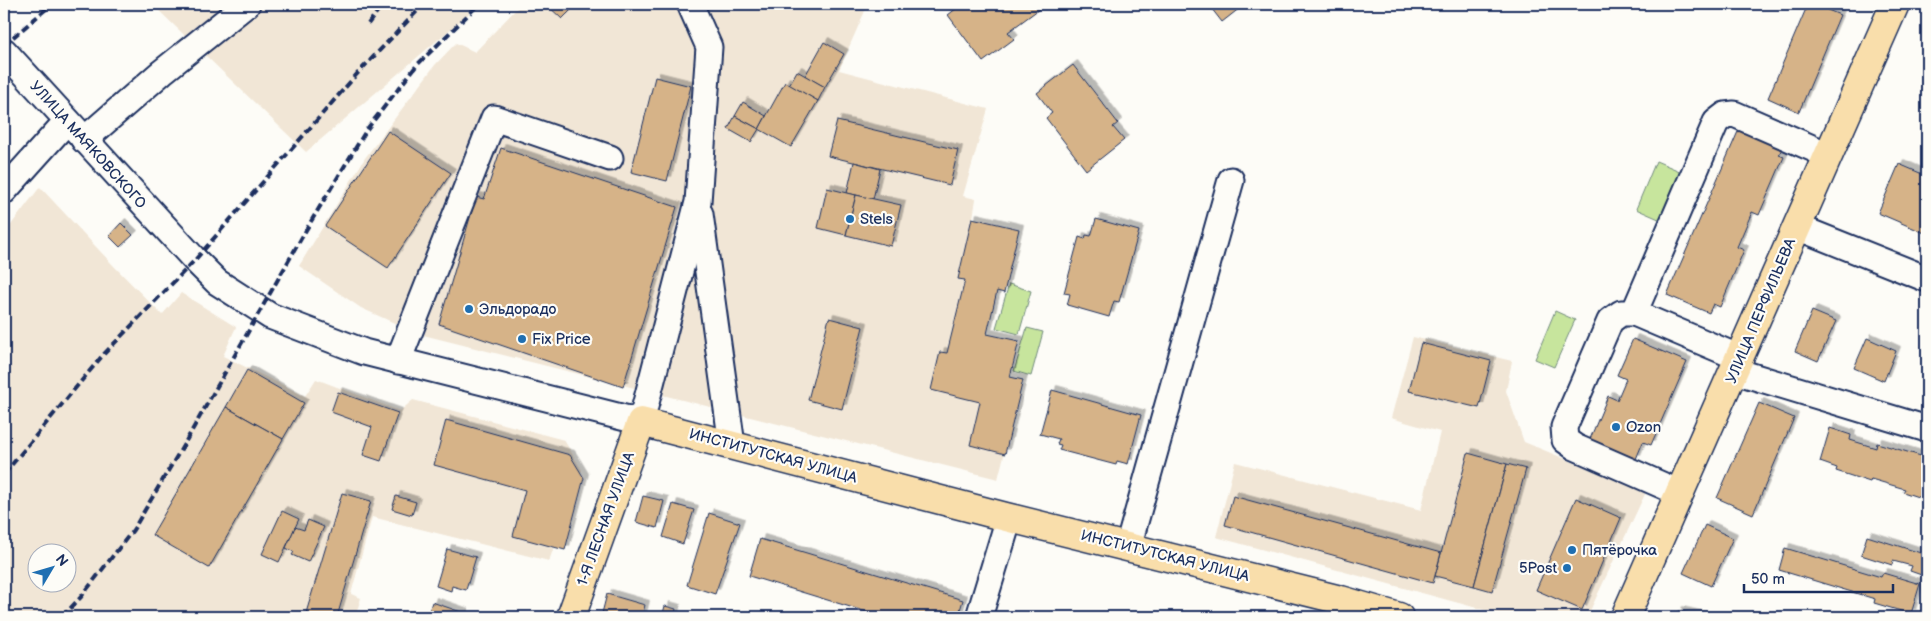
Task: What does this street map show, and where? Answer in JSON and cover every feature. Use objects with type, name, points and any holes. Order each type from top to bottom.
[{"type":"main road","name":"УЛИЦА ПЕРФИЛЬЕВА","points":[[1625,617],[1895,4]]},
{"type":"main road","name":"ИНСТИТУТСКАЯ УЛИЦА","points":[[642,422],[1009,518],[1128,547],[1338,608],[1399,617]]},
{"type":"main road","name":"1-Я ЛЕСНАЯ УЛИЦА","points":[[571,617],[642,422]]},
{"type":"street","points":[[84,140],[162,72],[247,4]]},
{"type":"street","points":[[642,422],[698,202],[709,47],[690,4]]},
{"type":"street","name":"УЛИЦА МАЯКОВСКОГО","points":[[4,51],[174,239]]},
{"type":"street","points":[[1634,312],[1716,122],[1725,115],[1734,114],[1828,155]]},
{"type":"street","points":[[398,361],[494,118],[610,158]]},
{"type":"street","points":[[4,191],[66,121]]},
{"type":"street","points":[[1128,547],[1231,180]]},
{"type":"street","points":[[698,202],[732,445]]},
{"type":"street","points":[[1797,226],[1927,279]]},
{"type":"street","name":"ИНСТИТУТСКАЯ УЛИЦА","points":[[174,239],[217,282],[270,316],[364,352],[642,422]]},
{"type":"street","points":[[1680,493],[1575,448],[1565,440],[1564,427],[1610,321],[1621,313],[1634,312],[1738,364],[1927,429]]},
{"type":"street","points":[[979,617],[1009,518]]},
{"type":"shaded area","points":[[152,4],[480,4],[306,152]]},
{"type":"shaded area","points":[[521,4],[868,4],[839,70],[988,109],[963,196],[976,199],[973,218],[1019,229],[1004,293],[997,292],[987,334],[1019,341],[1010,377],[1023,380],[998,479],[419,334],[361,308],[299,266],[365,158],[435,65],[456,43],[475,52]]},
{"type":"shaded area","points":[[40,187],[162,315],[181,293],[236,327],[223,356],[305,396],[316,379],[400,411],[413,400],[564,440],[582,470],[549,561],[372,517],[351,594],[361,598],[355,617],[4,617],[4,234]]},
{"type":"shaded area","points":[[1413,337],[1512,361],[1506,391],[1524,442],[1646,492],[1587,617],[1510,617],[1216,537],[1235,462],[1421,510],[1440,432],[1391,418]]},
{"type":"green space","points":[[1656,161],[1682,172],[1661,220],[1636,209]]},
{"type":"green space","points":[[1009,284],[1031,291],[1019,334],[996,328]]},
{"type":"green space","points":[[1555,311],[1575,320],[1554,367],[1535,359]]},
{"type":"green space","points":[[1027,328],[1043,332],[1031,376],[1014,371]]},
{"type":"building","points":[[546,4],[577,4],[562,19]]},
{"type":"building","points":[[962,4],[1046,4],[1008,32],[1014,39],[983,62],[948,15]]},
{"type":"building","points":[[1208,4],[1245,4],[1222,22]]},
{"type":"building","points":[[1808,4],[1813,4],[1840,15],[1799,112],[1768,98]]},
{"type":"building","points":[[824,42],[844,54],[825,87],[805,76]]},
{"type":"building","points":[[1073,65],[1118,123],[1113,127],[1124,140],[1086,170],[1046,118],[1052,113],[1037,93]]},
{"type":"building","points":[[797,71],[825,87],[818,101],[789,85]]},
{"type":"building","points":[[655,77],[691,86],[667,181],[631,172]]},
{"type":"building","points":[[785,82],[818,101],[791,147],[759,129]]},
{"type":"building","points":[[743,102],[766,116],[759,129],[735,116]]},
{"type":"building","points":[[735,116],[759,129],[751,142],[728,129]]},
{"type":"building","points":[[837,121],[958,150],[950,185],[828,156]]},
{"type":"building","points":[[1740,127],[1783,146],[1779,155],[1784,157],[1759,215],[1752,212],[1737,247],[1744,250],[1720,307],[1713,304],[1709,313],[1667,295]]},
{"type":"building","points":[[388,131],[451,173],[388,268],[325,226]]},
{"type":"building","points":[[501,148],[677,207],[623,387],[439,324],[476,197],[484,199]]},
{"type":"building","points":[[854,162],[880,169],[873,199],[847,193]]},
{"type":"building","points":[[1899,164],[1927,176],[1927,234],[1878,213]]},
{"type":"building","points":[[827,188],[856,195],[846,235],[818,228]]},
{"type":"building","points":[[856,195],[901,205],[891,246],[846,235]]},
{"type":"building","points":[[972,218],[1019,229],[1004,293],[997,291],[987,334],[1019,341],[1010,377],[1023,380],[1005,454],[970,445],[980,402],[931,390],[940,352],[947,353],[965,280],[958,279]]},
{"type":"building","points":[[1096,219],[1139,231],[1119,302],[1114,301],[1109,317],[1067,305],[1070,294],[1064,293],[1079,237],[1085,239],[1086,235],[1091,236]]},
{"type":"building","points":[[121,223],[133,235],[120,247],[109,236]]},
{"type":"building","points":[[1812,311],[1836,321],[1818,361],[1795,351]]},
{"type":"building","points":[[829,318],[863,327],[842,409],[808,400]]},
{"type":"building","points":[[1867,338],[1896,351],[1884,381],[1854,368]]},
{"type":"building","points":[[1633,339],[1687,362],[1651,445],[1643,442],[1636,459],[1590,439],[1608,396],[1617,400],[1626,379],[1617,375]]},
{"type":"building","points":[[1421,343],[1491,361],[1479,408],[1409,391]]},
{"type":"building","points":[[247,370],[304,403],[283,439],[226,407]]},
{"type":"building","points":[[1052,390],[1141,415],[1128,464],[1117,461],[1116,465],[1059,450],[1061,445],[1057,444],[1059,439],[1040,434]]},
{"type":"building","points":[[338,392],[398,413],[381,461],[363,455],[372,427],[331,412]]},
{"type":"building","points":[[1759,403],[1794,418],[1753,514],[1717,498]]},
{"type":"building","points":[[226,407],[283,439],[209,568],[152,535]]},
{"type":"building","points":[[446,420],[570,455],[584,478],[565,550],[513,536],[525,490],[434,465]]},
{"type":"building","points":[[1830,428],[1851,435],[1850,440],[1876,448],[1877,443],[1921,456],[1920,461],[1927,464],[1927,500],[1903,492],[1905,489],[1871,479],[1870,482],[1836,471],[1837,468],[1820,462]]},
{"type":"building","points":[[1468,453],[1507,464],[1474,586],[1435,576]]},
{"type":"building","points":[[1507,464],[1526,469],[1492,591],[1474,586]]},
{"type":"building","points":[[342,493],[371,501],[337,617],[319,617],[306,613]]},
{"type":"building","points":[[396,496],[416,502],[412,515],[392,509]]},
{"type":"building","points":[[643,496],[664,501],[657,528],[636,522]]},
{"type":"building","points":[[1233,496],[1441,553],[1433,583],[1225,525]]},
{"type":"building","points":[[1576,498],[1621,518],[1582,610],[1536,590]]},
{"type":"building","points":[[673,504],[694,510],[683,544],[663,537]]},
{"type":"building","points":[[282,511],[299,519],[279,562],[262,554]]},
{"type":"building","points":[[709,513],[740,523],[715,594],[687,585]]},
{"type":"building","points":[[308,520],[324,527],[308,562],[292,555],[294,552],[286,548],[295,527],[304,530]]},
{"type":"building","points":[[1705,525],[1733,538],[1711,586],[1683,573]]},
{"type":"building","points":[[1867,536],[1927,555],[1927,577],[1910,571],[1912,566],[1893,561],[1892,565],[1861,555]]},
{"type":"building","points":[[760,539],[963,600],[958,617],[883,617],[749,576]]},
{"type":"building","points":[[1785,548],[1881,577],[1883,573],[1920,584],[1911,614],[1874,603],[1875,599],[1779,570]]},
{"type":"building","points":[[447,549],[476,557],[466,590],[452,586],[451,591],[436,586]]},
{"type":"building","points":[[607,594],[645,605],[642,617],[601,617]]},
{"type":"building","points":[[432,602],[464,613],[463,617],[427,617]]},
{"type":"building","points":[[665,606],[676,609],[674,617],[662,617]]},
{"type":"building","points":[[1678,611],[1705,617],[1676,617]]},
{"type":"railway","points":[[4,45],[52,4]]},
{"type":"railway","points":[[368,24],[383,4]]},
{"type":"railway","points":[[4,474],[103,355],[195,260],[357,74],[424,4]]},
{"type":"railway","points":[[62,617],[81,597],[133,530],[310,223],[367,129],[417,65],[479,4]]},
{"type":"place","name":"Stels","points":[[850,219]]},
{"type":"place","name":"Эльдорадо","points":[[469,309]]},
{"type":"place","name":"Fix Price","points":[[522,339]]},
{"type":"place","name":"Ozon","points":[[1616,427]]},
{"type":"place","name":"Пятёрочка","points":[[1572,550]]},
{"type":"place","name":"5Post","points":[[1567,568]]}]
